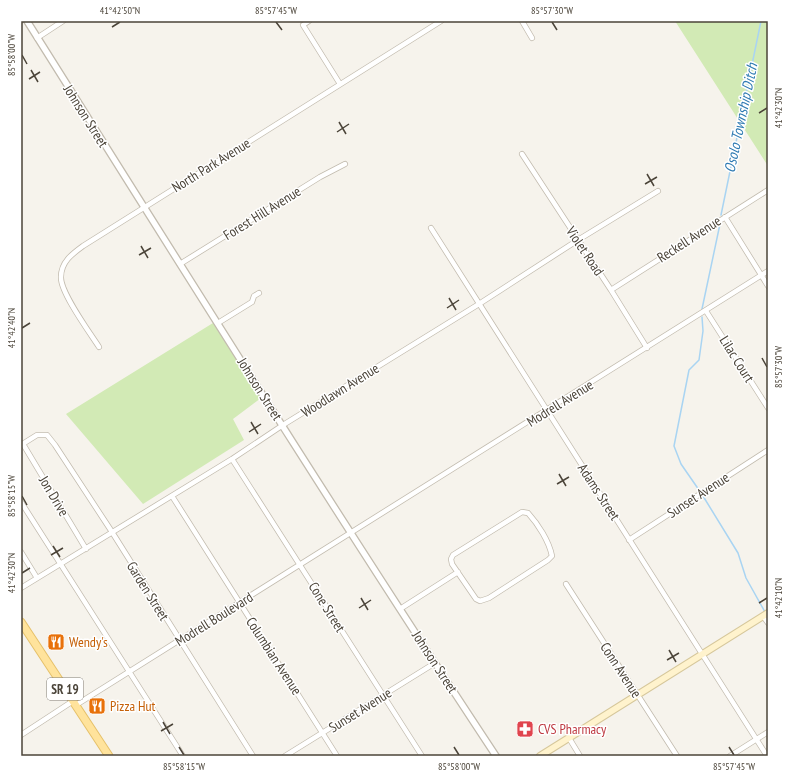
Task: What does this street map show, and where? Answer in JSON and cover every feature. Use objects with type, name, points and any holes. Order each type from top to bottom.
[{"type":"main road","points":[[540,756],[766,614]]},
{"type":"main road","name":"SR 19","points":[[21,622],[109,756]]},
{"type":"street","name":"Johnson Street","points":[[27,21],[144,208],[434,663],[496,756]]},
{"type":"street","points":[[37,38],[63,21]]},
{"type":"street","points":[[309,21],[303,25],[340,84]]},
{"type":"street","name":"North Park Avenue","points":[[99,347],[64,290],[61,277],[63,266],[69,256],[441,21]]},
{"type":"street","points":[[522,21],[532,38]]},
{"type":"street","name":"Violet Road","points":[[522,154],[647,348]]},
{"type":"street","name":"Forest Hill Avenue","points":[[180,264],[320,177],[345,164]]},
{"type":"street","name":"Reckell Avenue","points":[[611,290],[768,190]]},
{"type":"street","name":"Woodlawn Avenue","points":[[21,588],[232,459],[283,425],[658,191]]},
{"type":"street","points":[[725,216],[768,286]]},
{"type":"street","name":"Adams Street","points":[[431,228],[767,756]]},
{"type":"street","name":"Modrell Avenue","points":[[352,533],[768,271]]},
{"type":"street","points":[[218,323],[252,302],[254,296],[259,293]]},
{"type":"street","name":"Lilac Court","points":[[706,311],[768,408]]},
{"type":"street","name":"Garden Street","points":[[22,444],[37,435],[47,436],[55,445],[112,532],[253,756]]},
{"type":"street","name":"Jon Drive","points":[[22,444],[86,549]]},
{"type":"street","name":"Sunset Avenue","points":[[629,540],[768,450]]},
{"type":"street","name":"Cone Street","points":[[232,459],[422,756]]},
{"type":"street","name":"Columbian Avenue","points":[[172,496],[337,756]]},
{"type":"street","points":[[21,502],[183,756]]},
{"type":"street","points":[[522,512],[528,513],[531,517],[550,548],[552,556],[484,601],[476,599],[458,572],[452,564],[451,559],[453,555],[522,512]]},
{"type":"street","name":"Modrell Boulevard","points":[[21,735],[129,672],[352,533]]},
{"type":"street","points":[[21,552],[37,578]]},
{"type":"street","points":[[400,609],[458,572]]},
{"type":"street","name":"Conn Avenue","points":[[566,584],[677,756]]},
{"type":"street","points":[[766,614],[768,623]]},
{"type":"street","name":"Sunset Avenue","points":[[284,756],[434,663]]},
{"type":"street","points":[[730,756],[768,732]]},
{"type":"street","points":[[569,738],[580,756]]},
{"type":"green space","points":[[675,21],[768,21],[768,166]]},
{"type":"green space","points":[[213,323],[261,398],[233,419],[244,440],[143,504],[66,414]]},
{"type":"waterway","name":"Osolo Township Ditch","points":[[721,215],[761,21]]},
{"type":"waterway","name":"Osolo Township Ditch","points":[[702,309],[720,224]]},
{"type":"waterway","name":"Osolo Township Ditch","points":[[699,490],[681,464],[674,446],[689,370],[699,360],[703,331],[702,317]]},
{"type":"waterway","name":"Osolo Township Ditch","points":[[703,496],[738,553],[746,578],[765,612]]},
{"type":"place","name":"Wendy's","points":[[56,642]]},
{"type":"place","name":"Pizza Hut","points":[[97,706]]},
{"type":"place","name":"CVS Pharmacy","points":[[525,729]]}]
